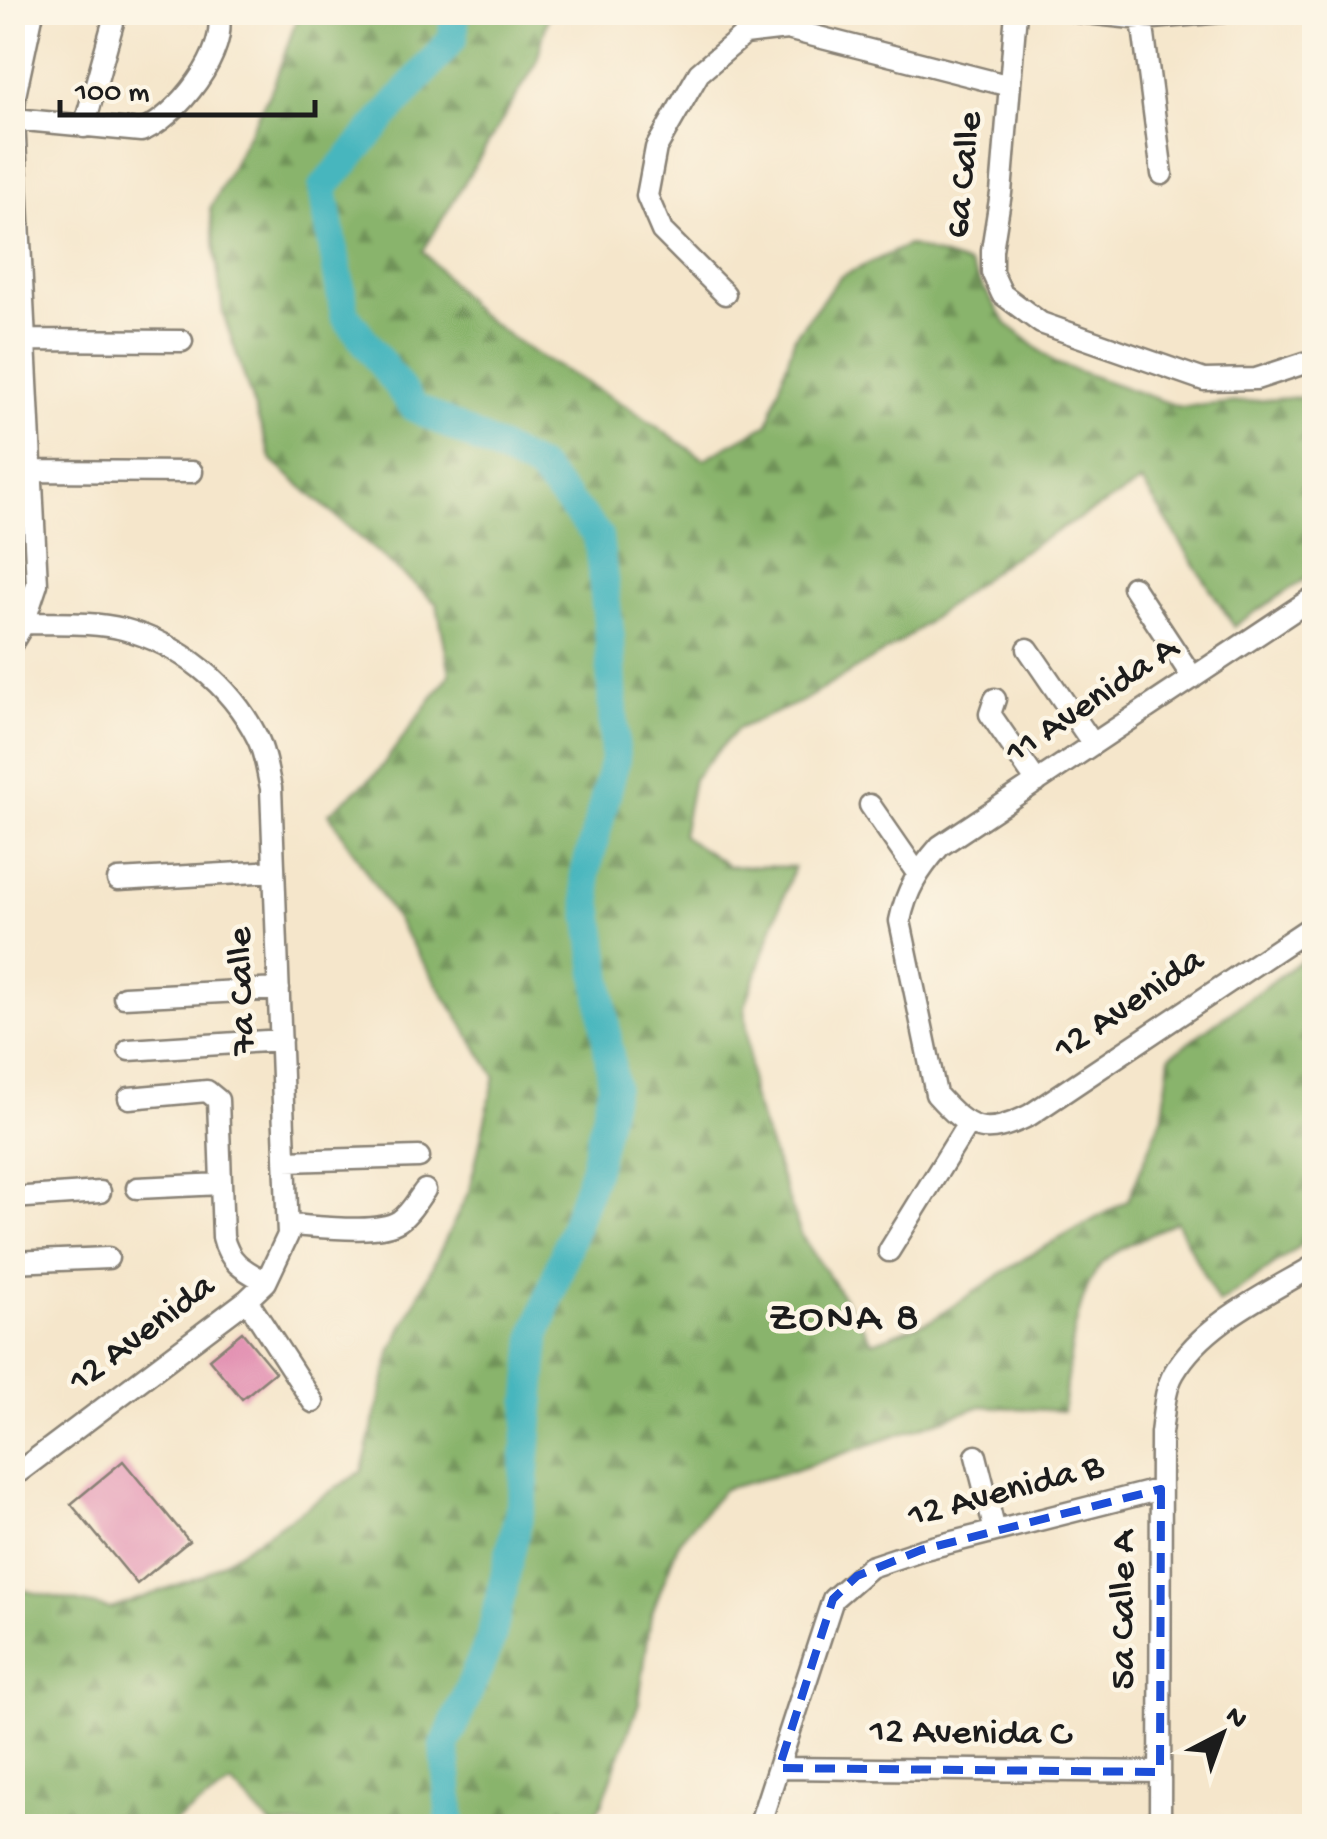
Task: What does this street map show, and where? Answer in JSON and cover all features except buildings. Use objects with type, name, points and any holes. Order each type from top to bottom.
[{"type":"street","points":[[12,643],[24,624],[36,584],[30,471],[20,421],[14,120],[14,96],[33,12]]},
{"type":"street","points":[[84,127],[116,12]]},
{"type":"street","points":[[14,120],[142,131],[165,120],[212,61],[219,28],[217,12]]},
{"type":"street","name":"6a Calle","points":[[1016,12],[1002,193],[992,250],[992,272],[1002,294],[1041,323],[1204,380],[1256,379],[1314,360]]},
{"type":"street","points":[[1077,12],[1142,20],[1223,12]]},
{"type":"street","points":[[1142,20],[1162,174]]},
{"type":"street","points":[[725,294],[662,231],[647,196],[656,148],[699,74],[744,34],[788,29],[1010,86]]},
{"type":"street","points":[[21,349],[182,342]]},
{"type":"street","points":[[30,471],[192,472]]},
{"type":"street","points":[[1133,587],[1193,678]]},
{"type":"street","name":"11 Avenida A","points":[[917,872],[940,846],[1314,597]]},
{"type":"street","name":"7a Calle","points":[[24,624],[121,628],[171,646],[234,700],[259,739],[271,788],[288,1225],[288,1235],[266,1282]]},
{"type":"street","points":[[1028,648],[1093,744]]},
{"type":"street","points":[[995,699],[990,714],[1037,782]]},
{"type":"street","points":[[870,805],[917,872],[900,921],[936,1094],[972,1127],[889,1252]]},
{"type":"street","points":[[118,880],[274,871]]},
{"type":"street","name":"12 Avenida","points":[[972,1127],[1006,1127],[1030,1115],[1314,925]]},
{"type":"street","points":[[124,997],[279,990]]},
{"type":"street","points":[[129,1050],[281,1040]]},
{"type":"street","points":[[129,1098],[207,1091],[214,1094],[218,1100],[222,1237],[226,1253],[241,1268],[266,1282]]},
{"type":"street","points":[[285,1161],[419,1157]]},
{"type":"street","points":[[136,1188],[221,1184]]},
{"type":"street","points":[[288,1225],[395,1224],[425,1190]]},
{"type":"street","points":[[12,1198],[100,1192]]},
{"type":"street","points":[[12,1262],[108,1258]]},
{"type":"street","name":"5a Calle A","points":[[1160,1826],[1161,1489],[1166,1394],[1174,1374],[1196,1345],[1239,1311],[1314,1266]]},
{"type":"street","name":"12 Avenida","points":[[12,1477],[266,1282]]},
{"type":"street","points":[[247,1300],[313,1402]]},
{"type":"street","points":[[976,1456],[995,1532]]},
{"type":"street","name":"12 Avenida B","points":[[779,1768],[834,1599],[870,1568],[1161,1489]]},
{"type":"street","points":[[759,1826],[779,1768]]},
{"type":"street","name":"12 Avenida C","points":[[779,1768],[1160,1772]]},
{"type":"highlighted area","points":[[1161,1489],[1160,1772],[779,1768],[833,1599],[857,1576],[921,1550]]},
{"type":"green space","points":[[299,12],[549,13],[536,64],[423,251],[477,313],[532,352],[628,407],[704,459],[768,424],[795,336],[840,277],[908,245],[969,265],[1006,323],[1055,363],[1180,407],[1314,396],[1314,573],[1234,626],[1142,482],[1006,561],[901,642],[801,702],[737,729],[693,779],[682,835],[728,866],[794,867],[745,1006],[752,1096],[801,1235],[873,1342],[932,1320],[1025,1258],[1128,1200],[1163,1115],[1170,1056],[1314,951],[1314,1236],[1219,1304],[1176,1221],[1116,1253],[1097,1270],[1075,1329],[1063,1411],[982,1406],[793,1471],[724,1489],[679,1541],[651,1615],[639,1703],[602,1804],[585,1826],[272,1826],[232,1784],[168,1826],[13,1826],[13,1588],[111,1609],[202,1576],[362,1471],[392,1350],[469,1191],[495,1076],[329,813],[376,774],[450,674],[437,604],[272,461],[223,313],[210,209],[274,84]]},
{"type":"waterway","points":[[451,1826],[445,1746],[491,1638],[523,1495],[536,1335],[594,1169],[613,1085],[585,874],[615,760],[610,639],[598,536],[539,469],[414,407],[345,315],[323,188],[453,38],[455,12]]},
{"type":"district","name":"ZONA 8","points":[[845,1320]]}]
